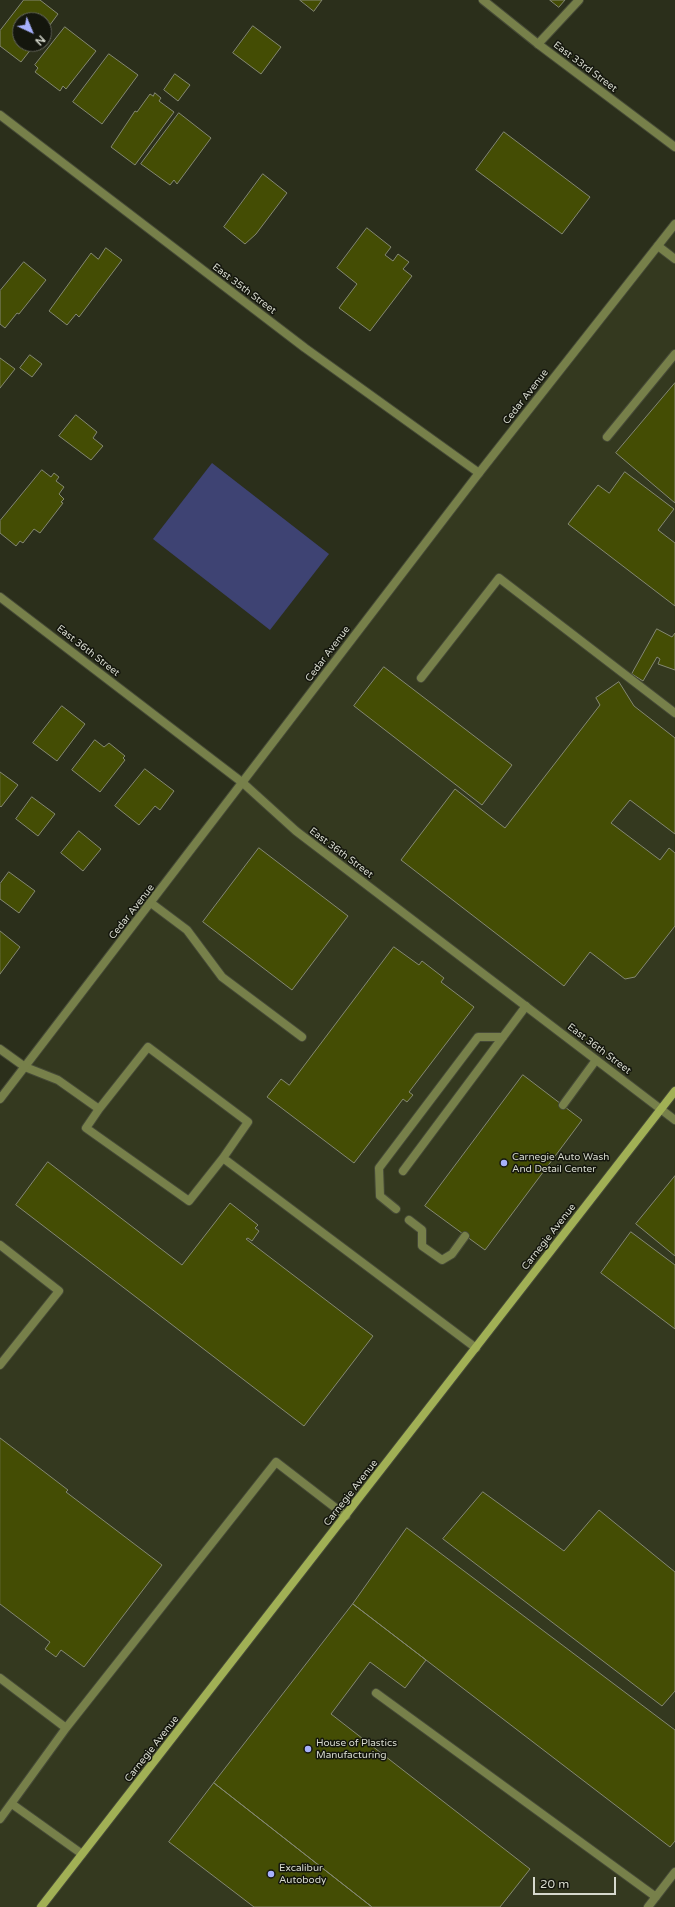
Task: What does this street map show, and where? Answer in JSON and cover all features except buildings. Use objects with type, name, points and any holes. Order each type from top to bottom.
[{"type":"main road","name":"Carnegie Avenue","points":[[42,1907],[675,1091]]},
{"type":"street","name":"East 33rd Street","points":[[483,0],[538,44],[675,147]]},
{"type":"street","points":[[538,44],[579,0]]},
{"type":"street","name":"East 35th Street","points":[[0,115],[305,348],[479,473]]},
{"type":"street","name":"Cedar Avenue","points":[[0,1099],[479,473],[675,224]]},
{"type":"street","points":[[658,246],[675,259]]},
{"type":"street","points":[[607,437],[675,354]]},
{"type":"street","points":[[421,678],[500,578],[675,713]]},
{"type":"street","name":"East 36th Street","points":[[0,596],[243,783],[296,831],[675,1120]]},
{"type":"street","points":[[151,903],[187,930],[222,977],[302,1037]]},
{"type":"street","points":[[403,1171],[526,1006]]},
{"type":"street","points":[[396,1209],[380,1196],[379,1168],[478,1037],[503,1037]]},
{"type":"street","points":[[148,1047],[248,1122],[223,1158],[189,1201],[86,1128],[99,1109],[148,1047]]},
{"type":"street","points":[[0,1049],[25,1067],[58,1080],[99,1109]]},
{"type":"street","points":[[563,1106],[596,1060]]},
{"type":"street","points":[[223,1158],[476,1348]]},
{"type":"street","points":[[409,1220],[422,1230],[422,1246],[442,1260],[452,1254],[465,1236]]},
{"type":"street","points":[[0,1245],[59,1291],[0,1364]]},
{"type":"street","points":[[0,1819],[66,1728],[276,1462],[346,1516]]},
{"type":"street","points":[[0,1678],[66,1728]]},
{"type":"street","points":[[376,1693],[656,1897]]},
{"type":"street","points":[[12,1804],[82,1854]]},
{"type":"street","points":[[648,1907],[675,1872]]},
{"type":"shaded area","points":[[675,224],[675,1907],[0,1907],[0,1099]]},
{"type":"shaded area","points":[[212,463],[329,554],[270,630],[153,539]]},
{"type":"place","name":"Carnegie Auto Wash And Detail Center","points":[[504,1163]]},
{"type":"place","name":"House of Plastics Manufacturing","points":[[308,1749]]},
{"type":"place","name":"Excalibur Autobody","points":[[271,1874]]}]
